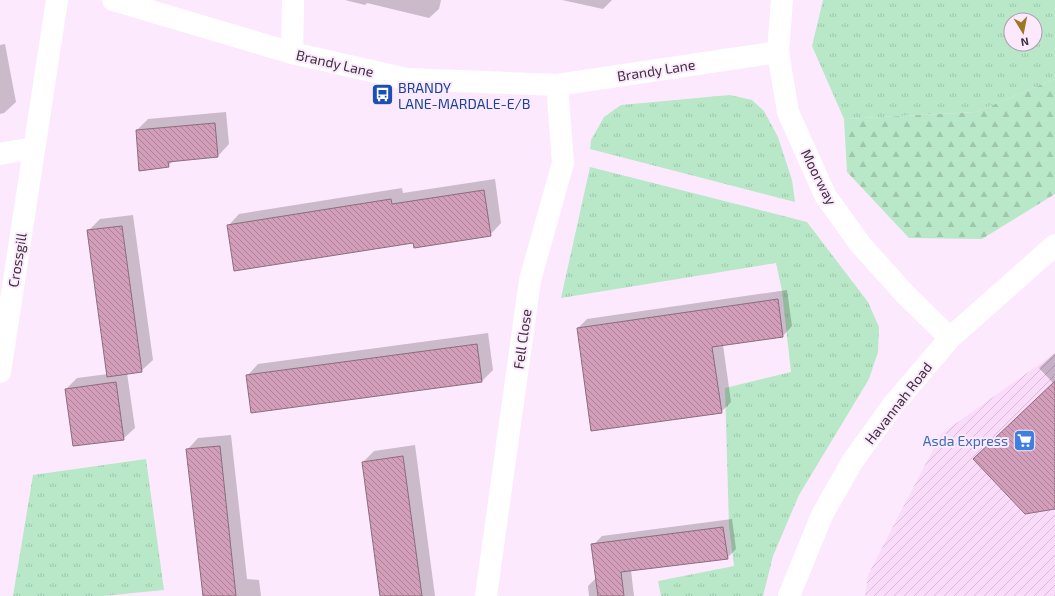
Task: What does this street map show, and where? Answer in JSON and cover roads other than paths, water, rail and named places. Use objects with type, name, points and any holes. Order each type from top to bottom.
[{"type":"street","name":"Crossgill","points":[[0,372],[56,0]]},
{"type":"street","name":"Brandy Lane","points":[[113,0],[292,53],[407,80],[557,86],[778,52]]},
{"type":"street","points":[[292,53],[293,0]]},
{"type":"street","name":"Moorway","points":[[782,0],[778,52],[788,112],[825,195],[860,244],[905,294],[950,338]]},
{"type":"street","name":"Fell Close","points":[[486,596],[530,280],[563,163],[557,86]]},
{"type":"street","points":[[0,154],[34,148]]},
{"type":"street","name":"Havannah Road","points":[[789,596],[822,515],[852,462],[893,405],[950,338],[1055,245]]},
{"type":"place","name":"BRANDY LANE-MARDALE-E/B","points":[[382,95]]},
{"type":"place","name":"Asda Express","points":[[1024,440]]}]
